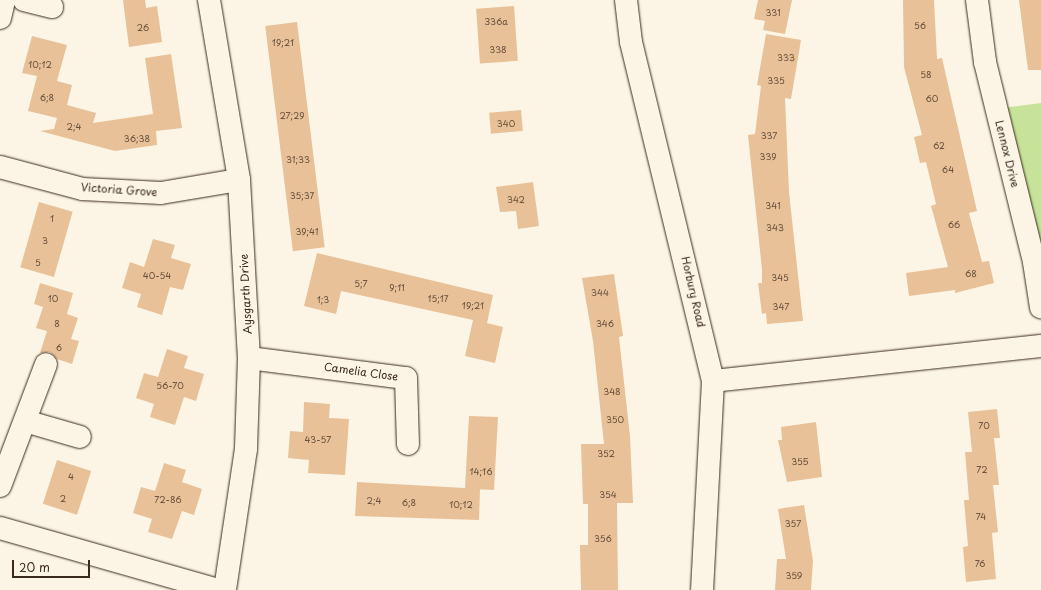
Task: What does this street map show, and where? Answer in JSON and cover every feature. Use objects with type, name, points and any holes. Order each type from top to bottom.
[{"type":"main road","points":[[0,18],[4,0]]},
{"type":"main road","points":[[24,0],[52,6]]},
{"type":"main road","name":"Aysgarth Drive","points":[[209,0],[239,180],[249,358],[246,450],[225,590]]},
{"type":"main road","name":"Horbury Road","points":[[626,0],[631,42],[713,380],[702,590]]},
{"type":"main road","name":"Lennox Drive","points":[[977,0],[985,62],[1034,262],[1041,307]]},
{"type":"main road","name":"Victoria Grove","points":[[0,167],[90,189],[161,193],[239,180]]},
{"type":"main road","points":[[713,380],[1041,346]]},
{"type":"main road","name":"Camelia Close","points":[[249,358],[406,378],[408,444]]},
{"type":"main road","points":[[0,486],[46,364]]},
{"type":"main road","points":[[25,421],[80,436]]},
{"type":"main road","points":[[0,528],[217,590]]},
{"type":"green space","points":[[1041,103],[1041,257],[995,109]]},
{"type":"building","points":[[123,0],[145,0],[146,8],[157,6],[162,42],[129,47]]},
{"type":"building","points":[[758,0],[792,0],[785,34],[763,30],[765,21],[754,19]]},
{"type":"building","points":[[903,0],[934,0],[937,59],[942,58],[977,211],[969,213],[982,262],[989,261],[994,283],[955,293],[955,290],[909,296],[906,273],[948,267],[931,206],[936,204],[926,162],[920,163],[914,137],[922,135],[904,67]]},
{"type":"building","points":[[1019,0],[1041,0],[1041,70],[1028,70]]},
{"type":"building","points":[[514,6],[518,61],[480,64],[476,9]]},
{"type":"building","points":[[297,22],[325,247],[293,251],[265,26]]},
{"type":"building","points":[[766,34],[801,40],[791,99],[785,98],[789,192],[803,321],[767,324],[766,313],[762,314],[758,283],[762,283],[762,270],[748,135],[755,134],[761,86],[757,85]]},
{"type":"building","points":[[32,36],[67,45],[57,81],[72,85],[67,105],[96,113],[93,123],[153,114],[145,58],[171,54],[182,128],[156,131],[157,145],[115,151],[40,131],[54,129],[57,118],[28,111],[37,76],[22,73]]},
{"type":"building","points":[[521,110],[523,131],[491,134],[489,113]]},
{"type":"building","points":[[533,182],[539,226],[518,229],[516,211],[500,212],[496,187]]},
{"type":"building","points":[[39,202],[73,212],[54,277],[20,267]]},
{"type":"building","points":[[153,239],[175,245],[171,258],[191,264],[183,290],[170,287],[162,315],[137,307],[141,294],[122,288],[130,262],[144,267]]},
{"type":"building","points":[[317,253],[493,295],[487,323],[503,327],[495,363],[465,356],[473,320],[341,291],[336,314],[304,306]]},
{"type":"building","points":[[614,274],[623,336],[619,337],[630,436],[633,503],[617,503],[618,590],[581,590],[580,545],[588,545],[588,504],[583,504],[581,444],[604,444],[593,341],[582,278]]},
{"type":"building","points":[[40,283],[73,293],[67,314],[78,318],[71,339],[79,341],[72,364],[57,359],[50,352],[40,353],[47,331],[36,328],[43,307],[34,304]]},
{"type":"building","points":[[167,349],[188,356],[184,368],[204,374],[196,401],[184,397],[175,425],[150,417],[154,404],[136,398],[144,373],[158,377]]},
{"type":"building","points":[[304,402],[330,404],[329,418],[349,419],[345,475],[308,473],[309,460],[288,458],[290,431],[303,432]]},
{"type":"building","points":[[997,409],[1000,438],[994,438],[999,485],[993,485],[998,532],[992,533],[996,579],[966,582],[963,547],[968,546],[964,500],[969,500],[965,452],[972,452],[968,412]]},
{"type":"building","points":[[469,416],[498,417],[494,490],[480,489],[479,520],[355,516],[357,482],[465,488]]},
{"type":"building","points":[[816,422],[822,477],[787,482],[778,440],[782,440],[781,427]]},
{"type":"building","points":[[57,460],[91,471],[77,515],[43,504]]},
{"type":"building","points":[[164,463],[186,470],[182,482],[202,489],[194,515],[182,511],[172,539],[148,532],[152,519],[133,513],[141,487],[155,491]]},
{"type":"building","points":[[804,505],[813,561],[811,590],[775,590],[777,559],[786,559],[778,509]]}]
